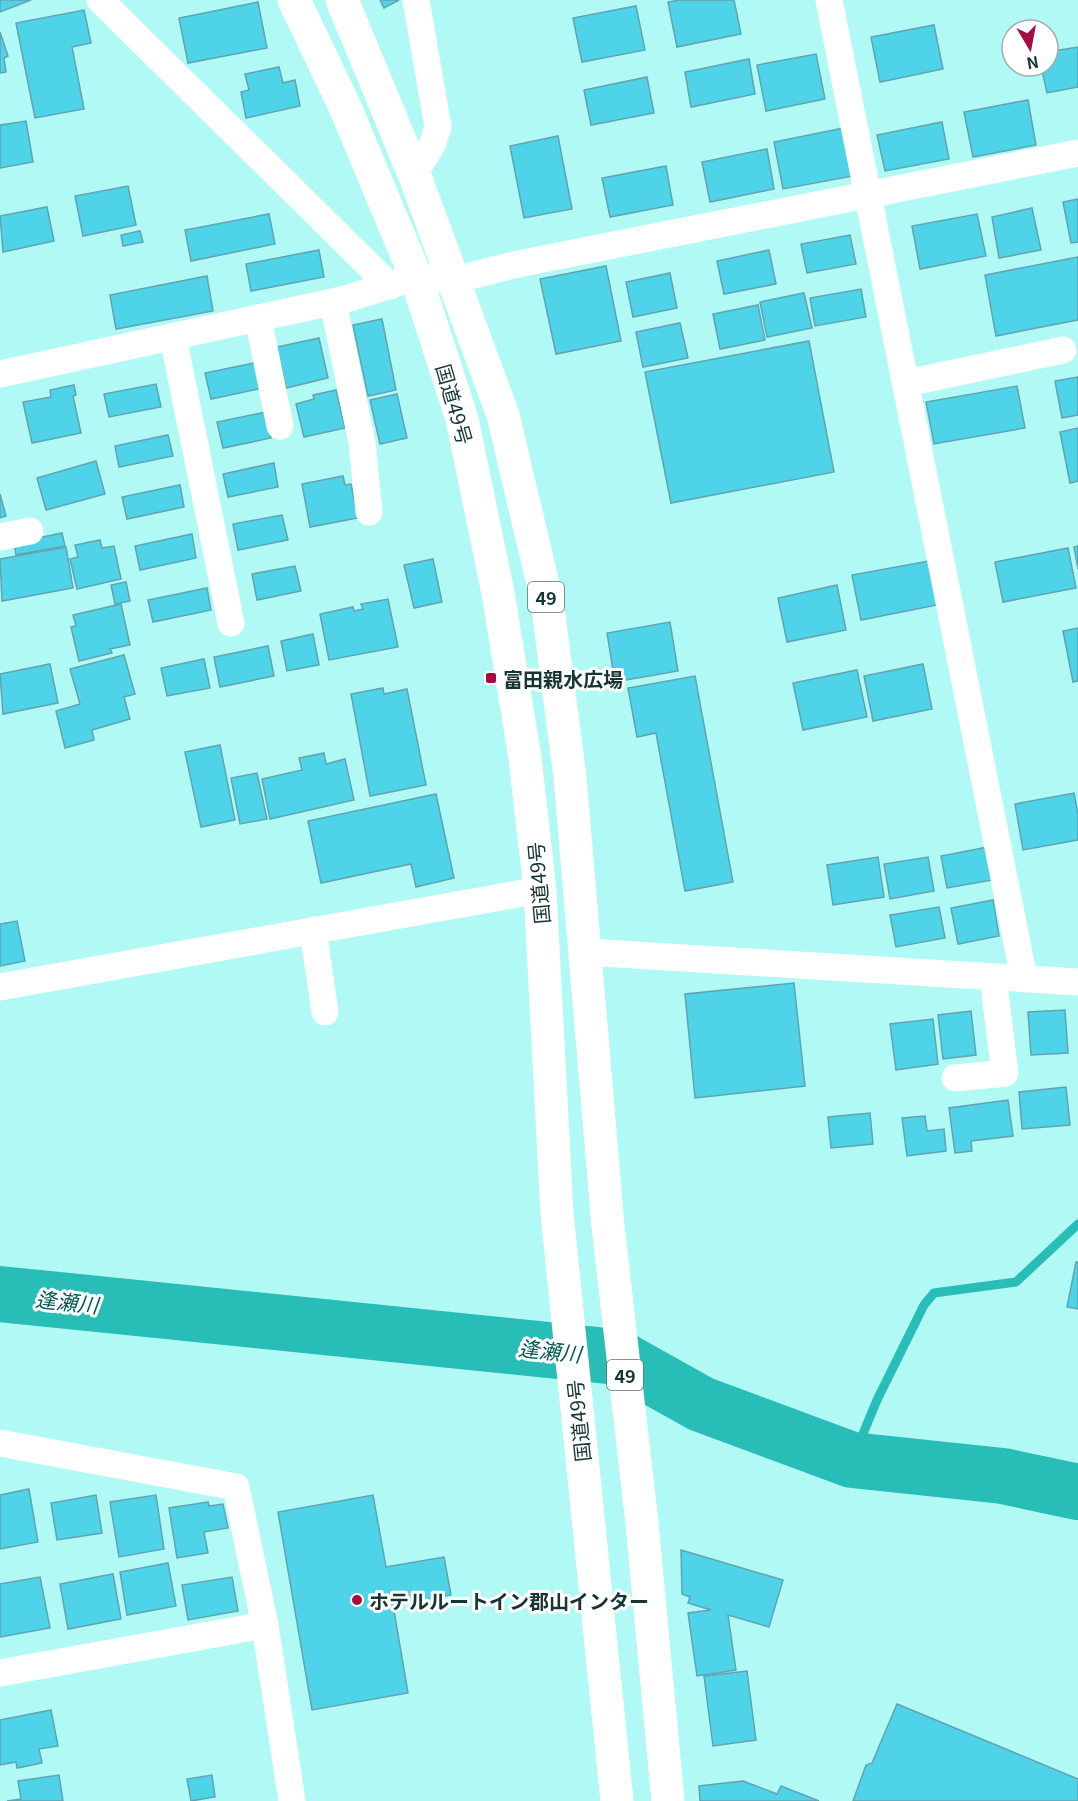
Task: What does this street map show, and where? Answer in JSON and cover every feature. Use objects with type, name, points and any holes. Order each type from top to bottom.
[{"type":"highway","name":"国道49号","points":[[294,0],[345,107],[403,282],[462,419],[498,593],[525,758],[540,890],[557,1213],[617,1801]]},
{"type":"highway","name":"国道49号","points":[[342,0],[455,280],[502,415],[547,601],[570,777],[608,1226],[642,1523],[668,1801]]},
{"type":"street","points":[[100,0],[403,282]]},
{"type":"street","points":[[414,174],[432,145],[438,127],[416,0]]},
{"type":"street","points":[[829,0],[1024,978]]},
{"type":"street","points":[[0,374],[333,302],[403,282],[455,280],[513,265],[1078,153]]},
{"type":"street","points":[[333,302],[362,443],[369,512]]},
{"type":"street","points":[[258,318],[280,426]]},
{"type":"street","points":[[173,337],[231,623]]},
{"type":"street","points":[[906,383],[1063,350]]},
{"type":"street","points":[[0,537],[30,531]]},
{"type":"street","points":[[0,987],[540,890]]},
{"type":"street","points":[[313,930],[325,1012]]},
{"type":"street","points":[[586,952],[1078,982]]},
{"type":"street","points":[[955,1078],[1005,1072],[993,977]]},
{"type":"street","points":[[0,1443],[236,1487],[265,1625],[292,1801]]},
{"type":"street","points":[[0,1673],[265,1625]]},
{"type":"building","points":[[0,0],[31,0],[0,12]]},
{"type":"building","points":[[380,0],[399,0],[384,8]]},
{"type":"building","points":[[734,0],[741,34],[677,47],[668,2]]},
{"type":"building","points":[[258,2],[267,48],[188,63],[179,18]]},
{"type":"building","points":[[636,6],[645,50],[582,62],[573,18]]},
{"type":"building","points":[[84,10],[91,43],[72,47],[84,109],[35,118],[16,23]]},
{"type":"building","points":[[934,25],[943,69],[880,82],[871,37]]},
{"type":"building","points":[[0,32],[8,56],[4,58],[6,72],[0,73]]},
{"type":"building","points":[[1078,47],[1078,87],[1047,93],[1044,78],[1060,78],[1060,50]]},
{"type":"building","points":[[816,54],[825,99],[766,111],[757,65]]},
{"type":"building","points":[[749,59],[755,94],[691,107],[685,72]]},
{"type":"building","points":[[279,67],[283,83],[295,80],[300,106],[246,118],[241,92],[249,90],[245,74]]},
{"type":"building","points":[[647,77],[654,113],[591,125],[584,90]]},
{"type":"building","points":[[1028,100],[1036,145],[973,157],[964,112]]},
{"type":"building","points":[[26,121],[33,162],[0,168],[0,125]]},
{"type":"building","points":[[942,122],[949,159],[885,171],[877,135]]},
{"type":"building","points":[[844,128],[853,176],[783,189],[774,142]]},
{"type":"building","points":[[558,136],[572,209],[524,218],[510,146]]},
{"type":"building","points":[[767,149],[774,189],[710,202],[702,162]]},
{"type":"building","points":[[666,166],[673,205],[610,217],[602,178]]},
{"type":"building","points":[[128,186],[136,225],[83,236],[75,196]]},
{"type":"building","points":[[1078,199],[1078,242],[1071,243],[1063,202]]},
{"type":"building","points":[[47,207],[54,241],[3,252],[0,216]]},
{"type":"building","points":[[1032,208],[1041,250],[999,258],[992,217]]},
{"type":"building","points":[[269,214],[275,244],[191,261],[185,230]]},
{"type":"building","points":[[977,214],[986,256],[920,269],[912,226]]},
{"type":"building","points":[[140,231],[143,242],[123,246],[121,235]]},
{"type":"building","points":[[850,235],[856,264],[807,273],[801,244]]},
{"type":"building","points":[[319,250],[324,277],[251,291],[246,264]]},
{"type":"building","points":[[769,250],[776,284],[724,294],[717,261]]},
{"type":"building","points":[[1078,257],[1078,320],[996,336],[985,275]]},
{"type":"building","points":[[606,266],[621,341],[556,354],[540,279]]},
{"type":"building","points":[[670,273],[677,308],[633,317],[626,282]]},
{"type":"building","points":[[207,276],[213,311],[116,329],[110,295]]},
{"type":"building","points":[[861,289],[866,317],[815,326],[810,298]]},
{"type":"building","points":[[804,293],[812,328],[767,337],[760,302]]},
{"type":"building","points":[[758,305],[765,340],[720,349],[713,314]]},
{"type":"building","points":[[382,319],[396,390],[368,396],[353,325]]},
{"type":"building","points":[[680,323],[688,358],[643,367],[636,332]]},
{"type":"building","points":[[319,338],[328,378],[286,388],[277,347]]},
{"type":"building","points":[[809,341],[834,472],[671,503],[645,372]]},
{"type":"building","points":[[258,362],[263,388],[211,399],[205,373]]},
{"type":"building","points":[[1078,377],[1078,415],[1062,418],[1055,381]]},
{"type":"building","points":[[156,384],[161,407],[109,417],[104,394]]},
{"type":"building","points":[[74,385],[76,395],[73,396],[81,433],[32,443],[23,402],[51,397],[50,390]]},
{"type":"building","points":[[1017,386],[1025,428],[934,444],[926,402]]},
{"type":"building","points":[[336,390],[345,428],[304,437],[296,404],[314,399],[313,395]]},
{"type":"building","points":[[397,394],[407,438],[380,444],[370,400]]},
{"type":"building","points":[[266,412],[271,438],[223,448],[217,422]]},
{"type":"building","points":[[1078,428],[1078,481],[1070,483],[1060,432]]},
{"type":"building","points":[[168,435],[173,456],[119,467],[115,446]]},
{"type":"building","points":[[96,461],[105,494],[46,510],[37,478]]},
{"type":"building","points":[[274,463],[278,487],[228,497],[223,474]]},
{"type":"building","points":[[343,476],[345,485],[351,484],[358,518],[310,527],[302,484]]},
{"type":"building","points":[[180,485],[184,507],[127,519],[122,497]]},
{"type":"building","points":[[0,494],[6,516],[0,518]]},
{"type":"building","points":[[282,515],[288,540],[238,550],[233,524]]},
{"type":"building","points":[[62,533],[65,546],[16,555],[14,543]]},
{"type":"building","points":[[192,534],[196,558],[140,570],[135,546]]},
{"type":"building","points":[[100,540],[102,548],[114,546],[121,579],[77,589],[70,559],[78,557],[75,545]]},
{"type":"building","points":[[1078,546],[1078,569],[1074,547]]},
{"type":"building","points":[[66,547],[73,588],[2,601],[0,559]]},
{"type":"building","points":[[1068,548],[1076,588],[1003,602],[995,562]]},
{"type":"building","points":[[433,559],[442,602],[414,608],[404,565]]},
{"type":"building","points":[[934,560],[942,604],[861,620],[852,575]]},
{"type":"building","points":[[295,566],[301,591],[257,600],[252,574]]},
{"type":"building","points":[[126,582],[130,601],[115,604],[111,585]]},
{"type":"building","points":[[837,585],[846,630],[787,642],[778,598]]},
{"type":"building","points":[[207,588],[211,610],[153,622],[148,600]]},
{"type":"building","points":[[388,599],[398,647],[329,660],[320,614],[353,607],[354,611],[363,609],[361,604]]},
{"type":"building","points":[[121,604],[130,645],[110,649],[112,653],[79,661],[71,627],[76,626],[73,615]]},
{"type":"building","points":[[670,622],[678,671],[615,682],[607,633]]},
{"type":"building","points":[[1078,628],[1078,681],[1073,682],[1063,631]]},
{"type":"building","points":[[313,634],[319,665],[287,671],[281,641]]},
{"type":"building","points":[[268,646],[274,676],[220,687],[214,657]]},
{"type":"building","points":[[124,655],[135,694],[124,697],[130,719],[92,730],[94,740],[65,748],[56,711],[80,704],[70,669]]},
{"type":"building","points":[[204,659],[210,688],[167,696],[161,668]]},
{"type":"building","points":[[50,664],[58,703],[3,714],[0,674]]},
{"type":"building","points":[[923,664],[932,709],[873,721],[864,676]]},
{"type":"building","points":[[857,670],[867,717],[803,730],[793,683]]},
{"type":"building","points":[[695,676],[733,882],[685,891],[656,733],[637,737],[628,688]]},
{"type":"building","points":[[383,688],[384,694],[407,689],[426,785],[370,796],[351,694]]},
{"type":"building","points":[[220,745],[235,820],[201,827],[185,752]]},
{"type":"building","points":[[324,753],[326,764],[345,759],[354,800],[270,819],[262,779],[302,770],[299,758]]},
{"type":"building","points":[[257,773],[267,819],[240,824],[231,778]]},
{"type":"building","points":[[1074,793],[1078,814],[1078,840],[1023,850],[1015,804]]},
{"type":"building","points":[[436,794],[454,878],[416,887],[411,864],[321,883],[308,821]]},
{"type":"building","points":[[988,847],[993,880],[947,888],[941,856]]},
{"type":"building","points":[[878,857],[884,897],[833,905],[827,865]]},
{"type":"building","points":[[928,857],[934,891],[890,899],[884,864]]},
{"type":"building","points":[[993,900],[999,936],[958,944],[951,908]]},
{"type":"building","points":[[939,907],[945,938],[896,947],[890,915]]},
{"type":"building","points":[[17,921],[25,961],[0,966],[0,924]]},
{"type":"building","points":[[794,983],[805,1086],[695,1098],[685,994]]},
{"type":"building","points":[[1065,1010],[1068,1053],[1031,1055],[1028,1012]]},
{"type":"building","points":[[971,1011],[976,1055],[943,1059],[938,1015]]},
{"type":"building","points":[[933,1019],[938,1064],[896,1070],[890,1024]]},
{"type":"building","points":[[1066,1087],[1070,1125],[1022,1129],[1019,1092]]},
{"type":"building","points":[[1008,1100],[1013,1136],[971,1141],[972,1151],[955,1153],[949,1108]]},
{"type":"building","points":[[870,1113],[873,1144],[831,1148],[828,1117]]},
{"type":"building","points":[[925,1116],[927,1131],[944,1129],[946,1151],[907,1156],[902,1118]]},
{"type":"building","points":[[1076,1262],[1078,1262],[1078,1309],[1067,1307]]},
{"type":"building","points":[[29,1489],[38,1542],[0,1549],[0,1495]]},
{"type":"building","points":[[96,1495],[102,1533],[57,1540],[51,1503]]},
{"type":"building","points":[[156,1495],[164,1549],[119,1557],[110,1502]]},
{"type":"building","name":"ホテルルートイン郡山インター","points":[[373,1495],[386,1567],[444,1557],[451,1595],[393,1605],[408,1693],[312,1710],[278,1512]]},
{"type":"building","points":[[208,1502],[209,1506],[223,1504],[228,1528],[204,1532],[208,1553],[177,1558],[169,1508]]},
{"type":"building","points":[[681,1550],[783,1580],[769,1627],[728,1615],[736,1670],[697,1676],[688,1613],[711,1610],[688,1603],[690,1597],[682,1594]]},
{"type":"building","points":[[168,1563],[176,1606],[127,1615],[120,1572]]},
{"type":"building","points":[[113,1574],[121,1619],[68,1629],[60,1584]]},
{"type":"building","points":[[40,1577],[50,1628],[0,1637],[0,1584]]},
{"type":"building","points":[[232,1577],[238,1611],[188,1620],[182,1585]]},
{"type":"building","points":[[747,1671],[756,1740],[713,1746],[704,1676]]},
{"type":"building","points":[[897,1704],[1078,1779],[1078,1801],[853,1801],[866,1765],[872,1763]]},
{"type":"building","points":[[51,1710],[58,1746],[39,1749],[42,1763],[17,1768],[16,1762],[0,1765],[0,1720]]},
{"type":"building","points":[[59,1775],[63,1801],[7,1801],[21,1799],[18,1781]]},
{"type":"building","points":[[212,1775],[215,1797],[191,1801],[187,1779]]},
{"type":"building","points":[[743,1781],[777,1794],[781,1786],[819,1801],[700,1801],[699,1786]]},
{"type":"waterway","points":[[852,1460],[877,1400],[924,1305],[934,1293],[1016,1282],[1078,1224]]},
{"type":"waterway","name":"逢瀬川","points":[[0,1294],[617,1357],[701,1404],[852,1460],[1003,1476],[1078,1492]]},
{"type":"place","name":"富田親水広場","points":[[491,678]]},
{"type":"place","name":"ホテルルートイン郡山インター","points":[[357,1600]]}]
